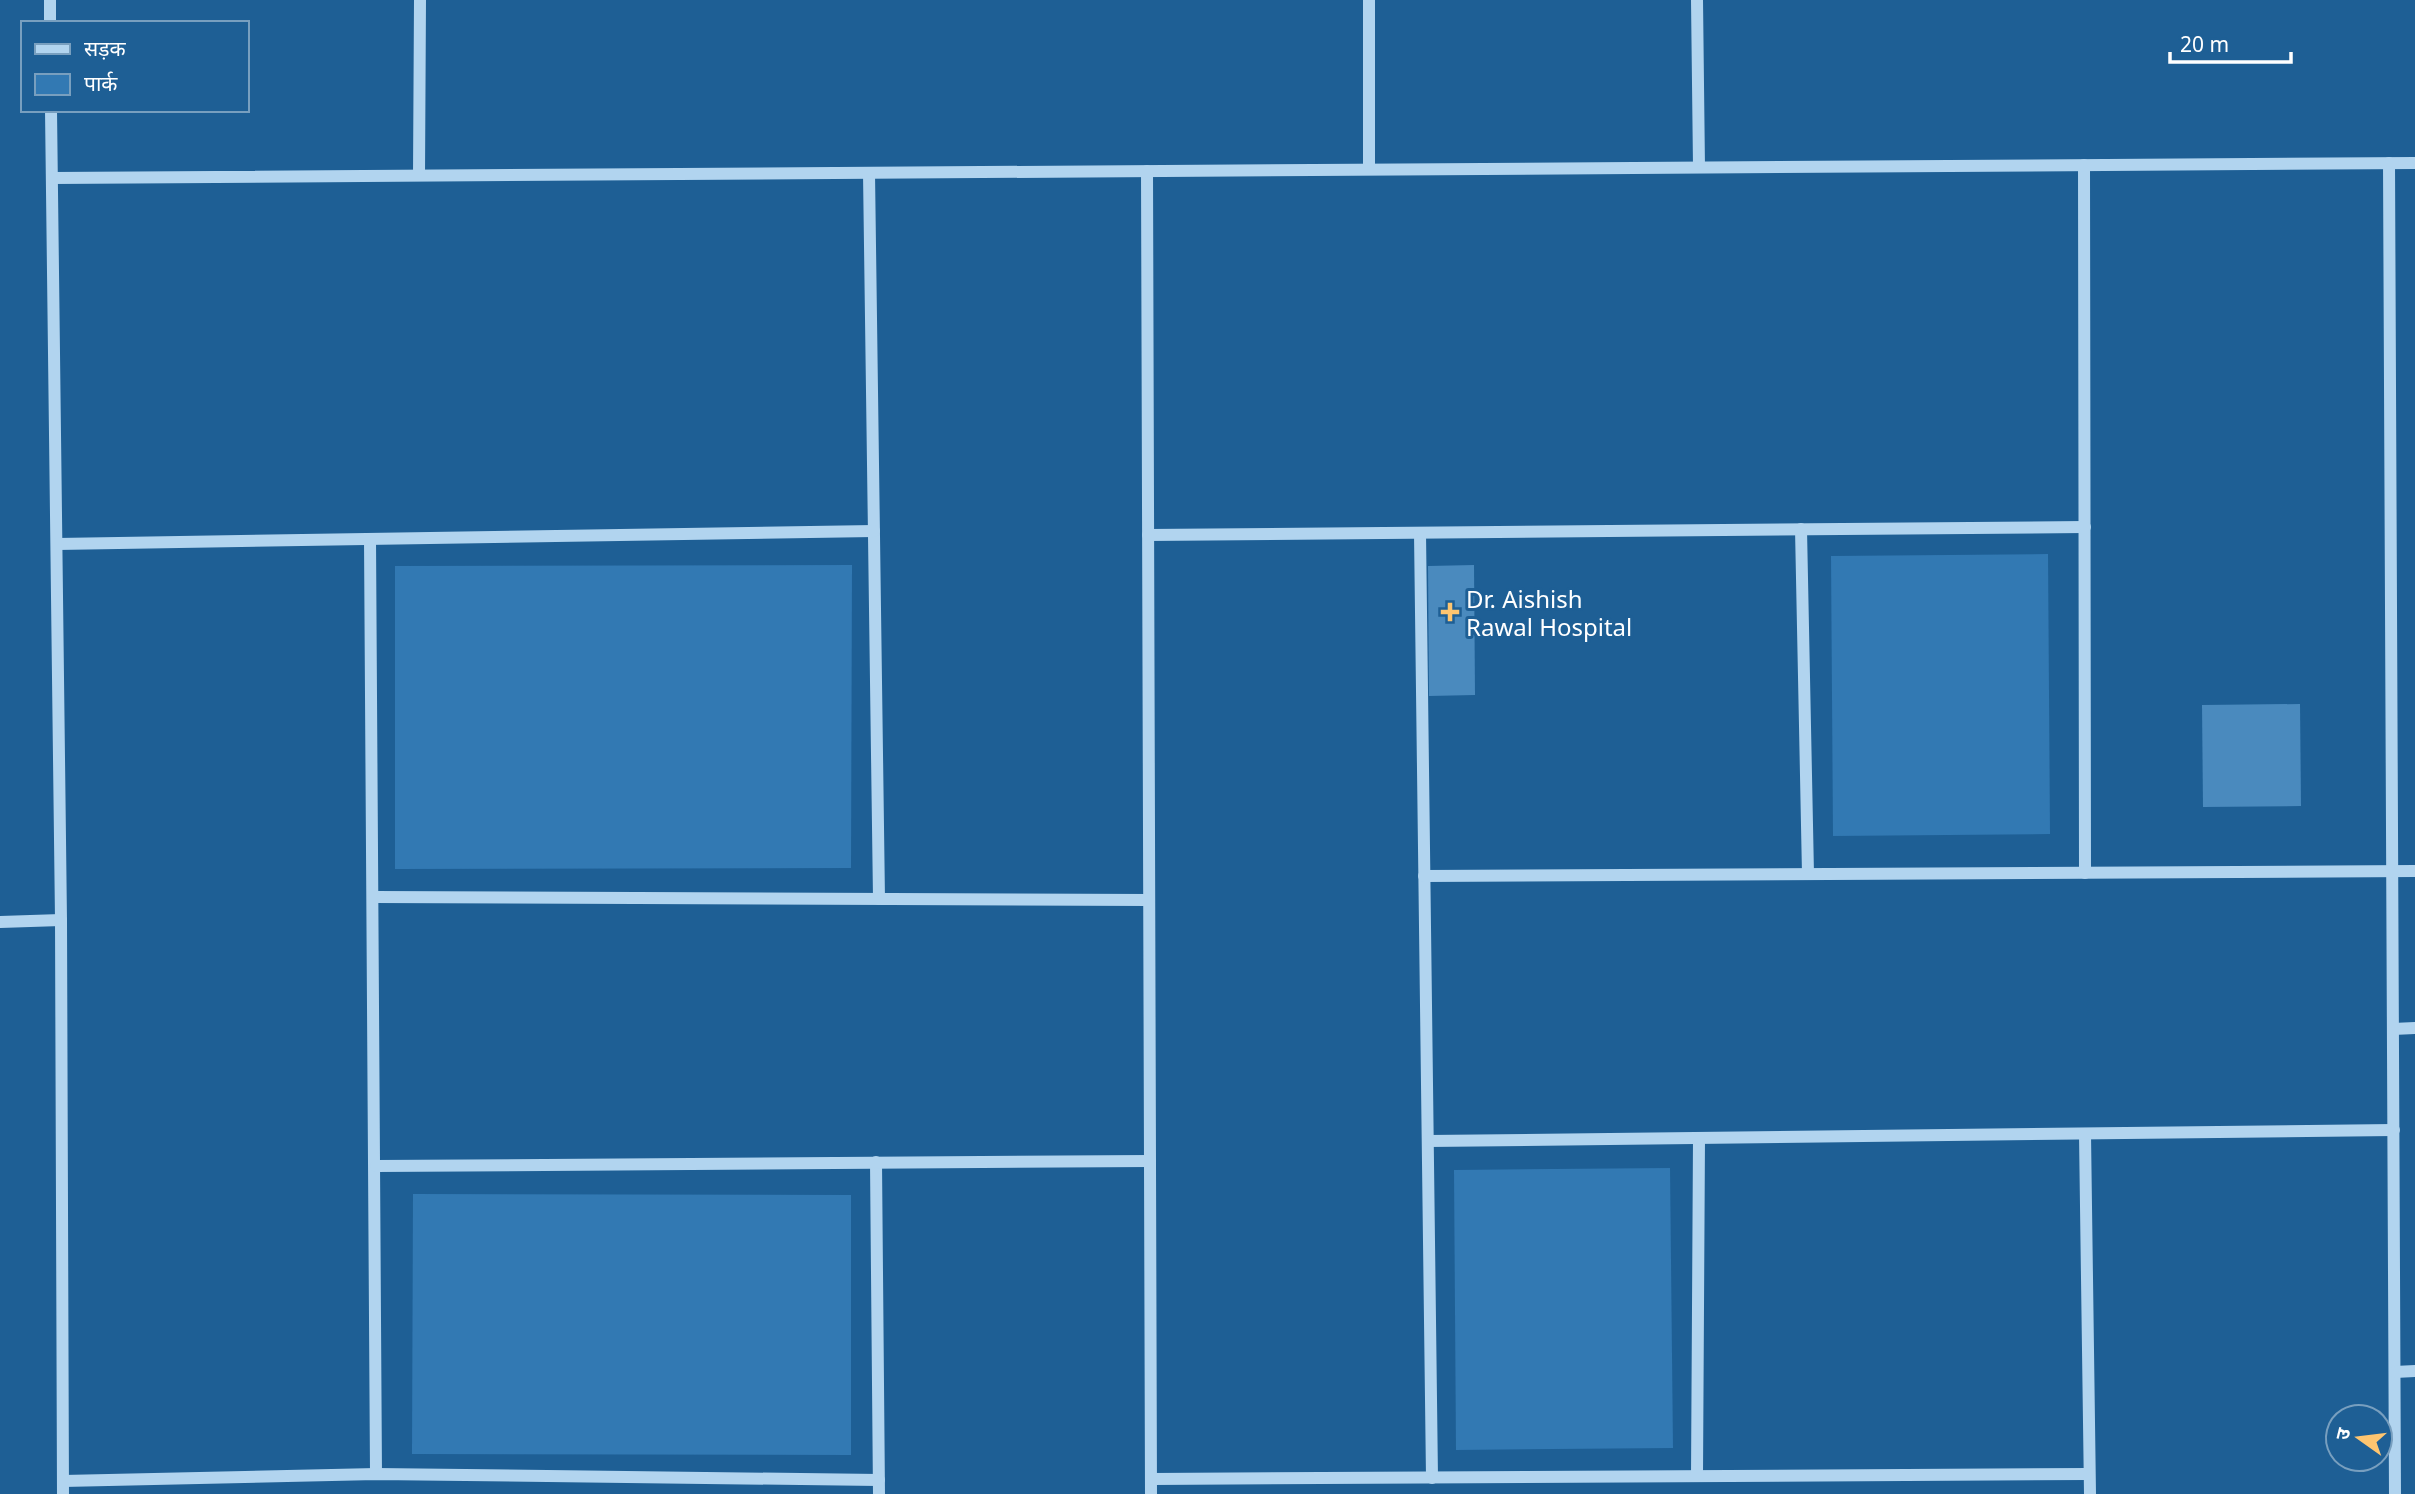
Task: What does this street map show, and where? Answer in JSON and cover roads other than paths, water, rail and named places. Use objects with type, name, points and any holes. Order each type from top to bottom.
[{"type":"street","points":[[50,0],[50,21]]},
{"type":"street","points":[[419,176],[420,0]]},
{"type":"street","points":[[1369,0],[1369,169]]},
{"type":"street","points":[[1697,0],[1699,167]]},
{"type":"street","points":[[51,112],[61,920],[63,1487],[376,1474],[879,1480]]},
{"type":"street","points":[[2389,163],[2395,1494]]},
{"type":"street","points":[[52,178],[2415,163]]},
{"type":"street","points":[[2084,165],[2085,873]]},
{"type":"street","points":[[1147,171],[1151,1494]]},
{"type":"street","points":[[869,173],[879,899]]},
{"type":"street","points":[[1148,535],[2085,527]]},
{"type":"street","points":[[1801,529],[1808,874]]},
{"type":"street","points":[[57,544],[874,531]]},
{"type":"street","points":[[1420,533],[1432,1478]]},
{"type":"street","points":[[370,539],[376,1474]]},
{"type":"street","points":[[1424,876],[2415,871]]},
{"type":"street","points":[[374,897],[1149,900]]},
{"type":"street","points":[[0,922],[61,920]]},
{"type":"street","points":[[2393,1029],[2415,1028]]},
{"type":"street","points":[[1428,1141],[2394,1130]]},
{"type":"street","points":[[2085,1134],[2090,1494]]},
{"type":"street","points":[[1697,1476],[1699,1138]]},
{"type":"street","points":[[376,1166],[1150,1161]]},
{"type":"street","points":[[876,1162],[879,1494]]},
{"type":"street","points":[[2395,1372],[2415,1371]]},
{"type":"street","points":[[1152,1479],[2089,1474]]},
{"type":"place","name":"Dr. Aishish Rawal Hospital","points":[[1450,612]]}]
